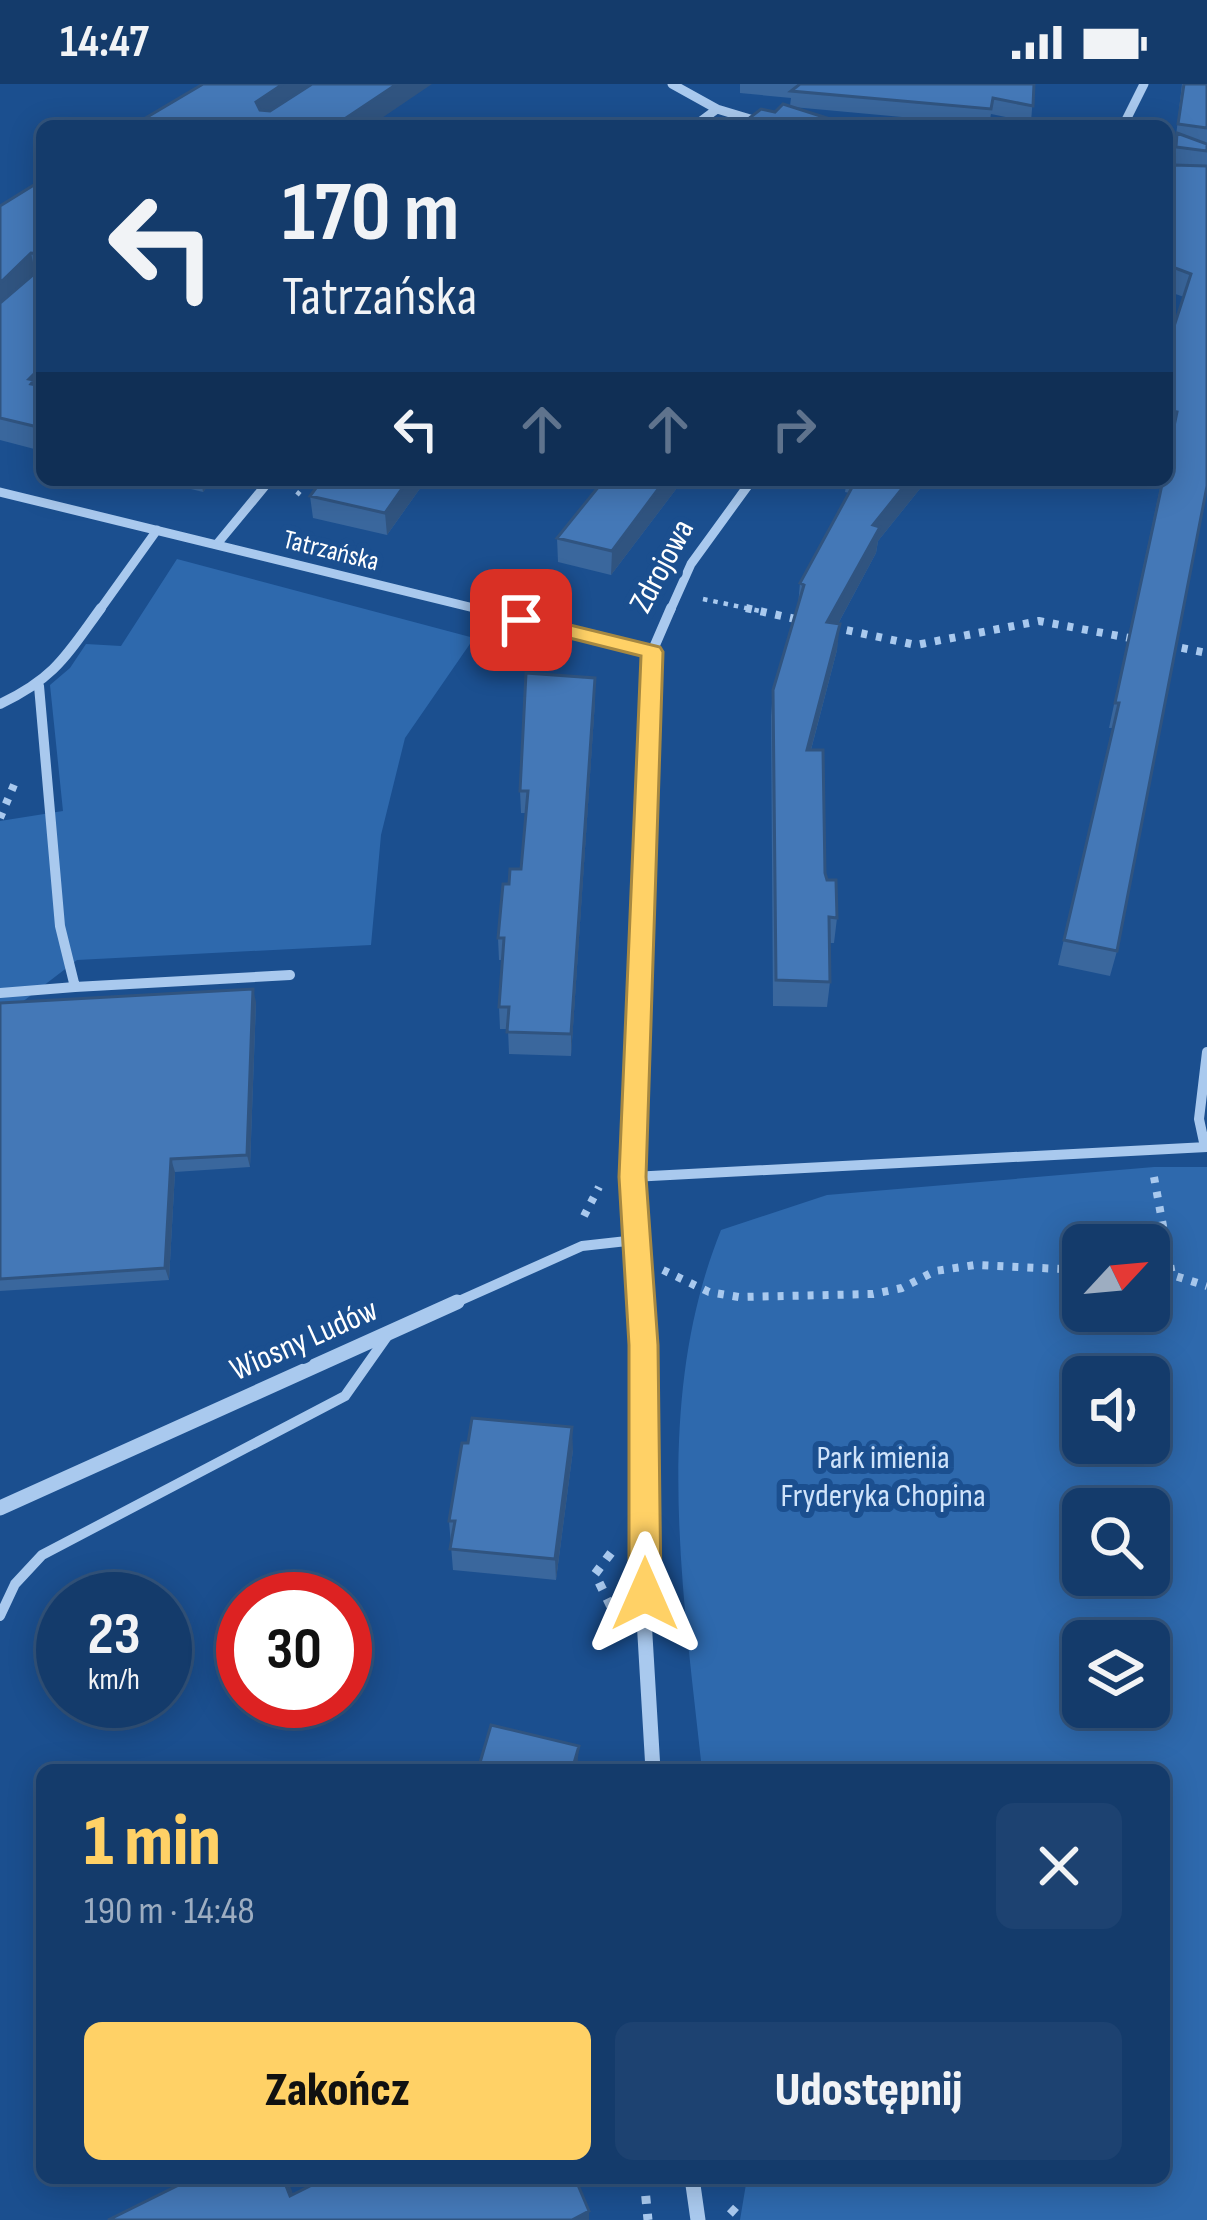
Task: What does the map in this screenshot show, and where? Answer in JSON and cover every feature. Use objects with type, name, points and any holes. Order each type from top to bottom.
[{"type":"street","points":[[672,84],[717,109],[753,120]]},
{"type":"street","points":[[1126,120],[1144,84]]},
{"type":"street","points":[[702,120],[717,109]]},
{"type":"street","points":[[217,544],[266,486]]},
{"type":"street","name":"Zdrojowa","points":[[652,1764],[644,1619],[639,1272],[632,1177],[652,652],[691,564],[748,486]]},
{"type":"street","name":"Tatrzańska","points":[[0,493],[652,652]]},
{"type":"street","points":[[0,704],[39,686],[57,669],[157,530]]},
{"type":"street","points":[[39,686],[61,926],[76,987]]},
{"type":"street","points":[[0,993],[290,975]]},
{"type":"street","points":[[632,1177],[1206,1147],[1199,1119],[1207,1052]]},
{"type":"street","name":"Wiosny Ludów","points":[[0,1508],[582,1246],[636,1240]]},
{"type":"street","points":[[693,2184],[698,2220]]},
{"type":"lane","points":[[0,1616],[15,1584],[42,1555],[345,1396],[392,1330]]},
{"type":"path","points":[[284,510],[304,486]]},
{"type":"path","points":[[700,598],[805,621]]},
{"type":"path","points":[[826,626],[916,645],[1040,621],[1144,641]]},
{"type":"path","points":[[1165,645],[1207,653]]},
{"type":"path","points":[[1152,1150],[1172,1275],[1207,1286]]},
{"type":"path","points":[[582,1246],[576,1225],[590,1210],[601,1175]]},
{"type":"path","points":[[639,1272],[666,1270],[709,1292],[739,1297],[873,1294],[902,1288],[935,1271],[975,1265],[1062,1269]]},
{"type":"path","points":[[611,1608],[595,1574],[617,1545]]},
{"type":"path","points":[[645,2184],[648,2220]]},
{"type":"green space","points":[[177,559],[474,638],[405,738],[381,835],[371,945],[77,960],[0,1019],[0,821],[63,811],[50,685],[70,668],[86,644],[121,646]]},
{"type":"green space","name":"Park imienia Fryderyka Chopina","points":[[1154,1167],[1207,1167],[1207,2220],[740,2220],[746,2184],[1170,2184],[1170,1764],[701,1764],[678,1497],[686,1361],[721,1230],[827,1195]]},
{"type":"building","points":[[203,84],[283,84],[256,102],[260,110],[270,111],[312,84],[397,84],[343,120],[142,120]]},
{"type":"building","points":[[800,84],[1034,84],[1033,106],[993,98],[991,109],[791,91]]},
{"type":"building","points":[[1184,84],[1207,84],[1207,128],[1178,124]]},
{"type":"building","points":[[783,104],[833,120],[747,120],[761,109],[775,112]]},
{"type":"building","points":[[1177,133],[1207,144],[1207,151],[1176,147]]},
{"type":"building","points":[[1173,165],[1207,166],[1207,486],[1117,951],[1064,940],[1119,703],[1115,703],[1162,486],[1173,486],[1177,412],[1173,411],[1173,330],[1191,274],[1173,267]]},
{"type":"building","points":[[36,184],[36,253],[0,283],[0,206]]},
{"type":"building","points":[[36,272],[36,372],[29,379],[36,385],[36,427],[0,418],[0,303]]},
{"type":"building","points":[[318,486],[404,486],[385,513],[310,496]]},
{"type":"building","points":[[599,486],[661,486],[612,551],[557,538]]},
{"type":"building","points":[[853,486],[904,486],[873,525],[880,527],[827,622],[840,624],[807,750],[823,750],[825,873],[827,880],[836,880],[837,918],[829,917],[830,982],[776,980],[773,690],[804,585],[800,583]]},
{"type":"building","points":[[526,673],[595,678],[571,1034],[507,1032],[509,1007],[499,1007],[503,884],[509,884],[510,869],[521,869],[528,791],[520,791]]},
{"type":"building","points":[[253,989],[247,1155],[171,1159],[165,1268],[0,1279],[0,1003]]},
{"type":"building","points":[[472,1418],[572,1427],[555,1559],[450,1549],[455,1521],[449,1521],[462,1443],[468,1443]]},
{"type":"building","points":[[491,1725],[579,1746],[574,1764],[480,1764]]},
{"type":"building","points":[[181,2184],[285,2184],[290,2196],[314,2184],[578,2184],[589,2211],[572,2220],[108,2220]]},
{"type":"route","points":[[521,620],[652,652],[632,1177],[644,1345],[645,1594]]}]
